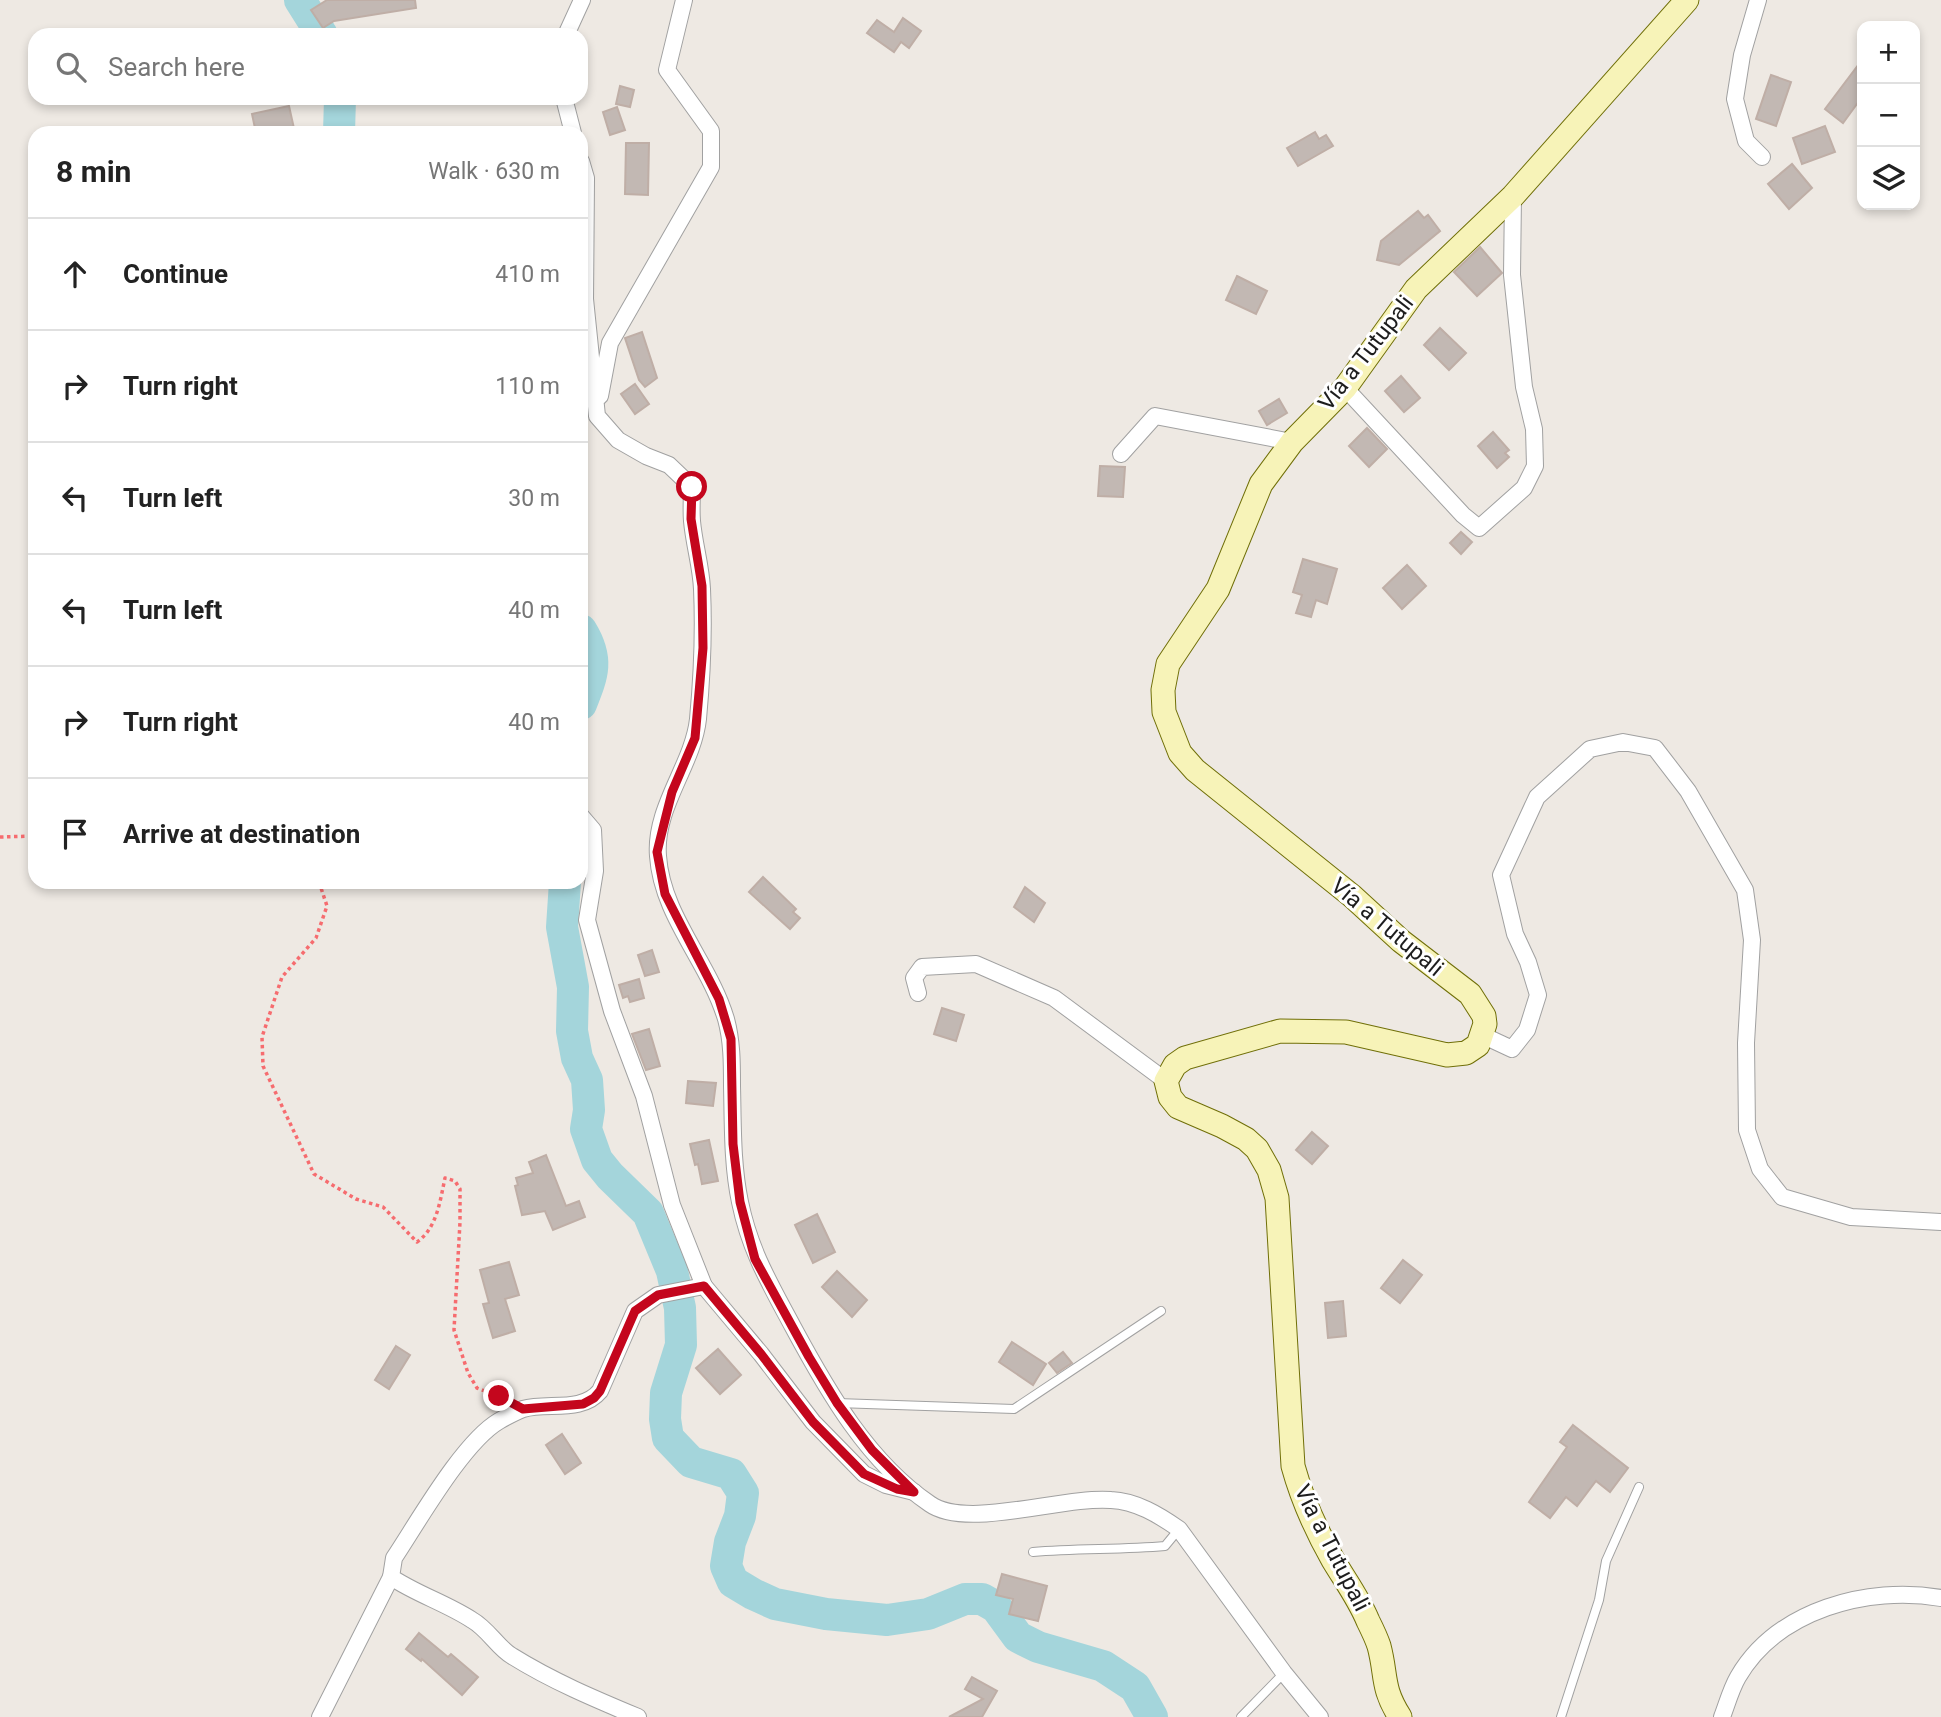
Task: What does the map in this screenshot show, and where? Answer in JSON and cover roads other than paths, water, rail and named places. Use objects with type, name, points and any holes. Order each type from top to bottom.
[{"type":"street","points":[[569,28],[582,0]]},
{"type":"street","points":[[597,416],[610,342],[711,167],[710,131],[667,70],[684,0]]},
{"type":"street","name":"Vía a Tutupali","points":[[1482,1035],[1485,1016],[1470,994],[1401,941],[1352,896],[1195,770],[1180,753],[1164,712],[1163,690],[1168,664],[1218,589],[1261,484],[1292,442],[1345,388],[1416,289],[1513,196],[1687,0]]},
{"type":"street","points":[[1758,0],[1742,55],[1735,99],[1746,141],[1762,157]]},
{"type":"street","points":[[566,105],[571,126]]},
{"type":"street","points":[[1345,388],[1479,528],[1524,488],[1535,466],[1534,429],[1524,387],[1512,275],[1513,196]]},
{"type":"street","points":[[588,328],[597,416],[618,440],[668,465],[692,487],[691,519],[702,586],[703,648],[698,719],[695,738],[672,792],[661,827],[657,852],[665,894],[719,999],[731,1039],[733,1144],[740,1202],[755,1259],[837,1403],[872,1450],[914,1492],[933,1507],[951,1514],[972,1516],[1058,1503],[1115,1500],[1156,1513],[1179,1529],[1284,1673],[1320,1717]]},
{"type":"street","points":[[1121,454],[1155,416],[1292,442]]},
{"type":"street","points":[[918,993],[914,978],[922,967],[976,964],[1054,998],[1166,1081],[1169,1073],[1185,1058],[1280,1031],[1346,1032],[1447,1055],[1466,1054],[1478,1045],[1482,1035],[1512,1049],[1527,1030],[1538,995],[1528,962],[1515,934],[1501,875],[1536,797],[1590,749],[1623,742],[1655,748],[1688,791],[1745,890],[1752,940],[1746,1043],[1746,1130],[1760,1169],[1782,1197],[1851,1217],[1941,1222]]},
{"type":"street","points":[[588,824],[593,830],[595,871],[587,920],[612,1011],[643,1096],[696,1287],[761,1354],[813,1422],[864,1474],[897,1489],[914,1492]]},
{"type":"street","name":"Vía a Tutupali","points":[[1166,1081],[1170,1097],[1178,1107],[1246,1139],[1257,1149],[1269,1170],[1277,1198],[1293,1466],[1300,1494],[1309,1513],[1367,1618],[1379,1646],[1384,1685],[1391,1704],[1400,1717]]},
{"type":"street","points":[[320,1717],[391,1577],[394,1558],[464,1453],[496,1423],[523,1409],[583,1404],[594,1398],[600,1391],[635,1311],[658,1295],[696,1287]]},
{"type":"street","points":[[391,1577],[474,1620],[492,1635],[508,1654],[544,1675],[583,1695],[638,1717]]},
{"type":"street","points":[[1722,1717],[1745,1666],[1766,1643],[1793,1623],[1834,1606],[1868,1597],[1909,1594],[1941,1598]]},
{"type":"lane","points":[[837,1403],[1014,1409],[1161,1311]]},
{"type":"lane","points":[[1562,1717],[1599,1600],[1606,1561],[1639,1487]]},
{"type":"lane","points":[[1033,1552],[1165,1546],[1179,1529]]},
{"type":"lane","points":[[1241,1717],[1284,1673]]},
{"type":"waterway","points":[[300,0],[318,28]]},
{"type":"waterway","points":[[339,126],[340,105]]},
{"type":"waterway","points":[[588,643],[592,658],[588,686]]},
{"type":"waterway","points":[[565,889],[562,927],[573,987],[572,1031],[577,1058],[587,1080],[589,1110],[586,1129],[597,1160],[648,1213],[672,1271],[680,1308],[681,1345],[666,1393],[665,1419],[668,1438],[691,1462],[731,1474],[743,1493],[740,1516],[730,1542],[726,1566],[733,1582],[775,1604],[826,1614],[887,1620],[928,1614],[965,1599],[982,1599],[996,1607],[1018,1637],[1038,1647],[1103,1666],[1135,1687],[1152,1717]]}]
